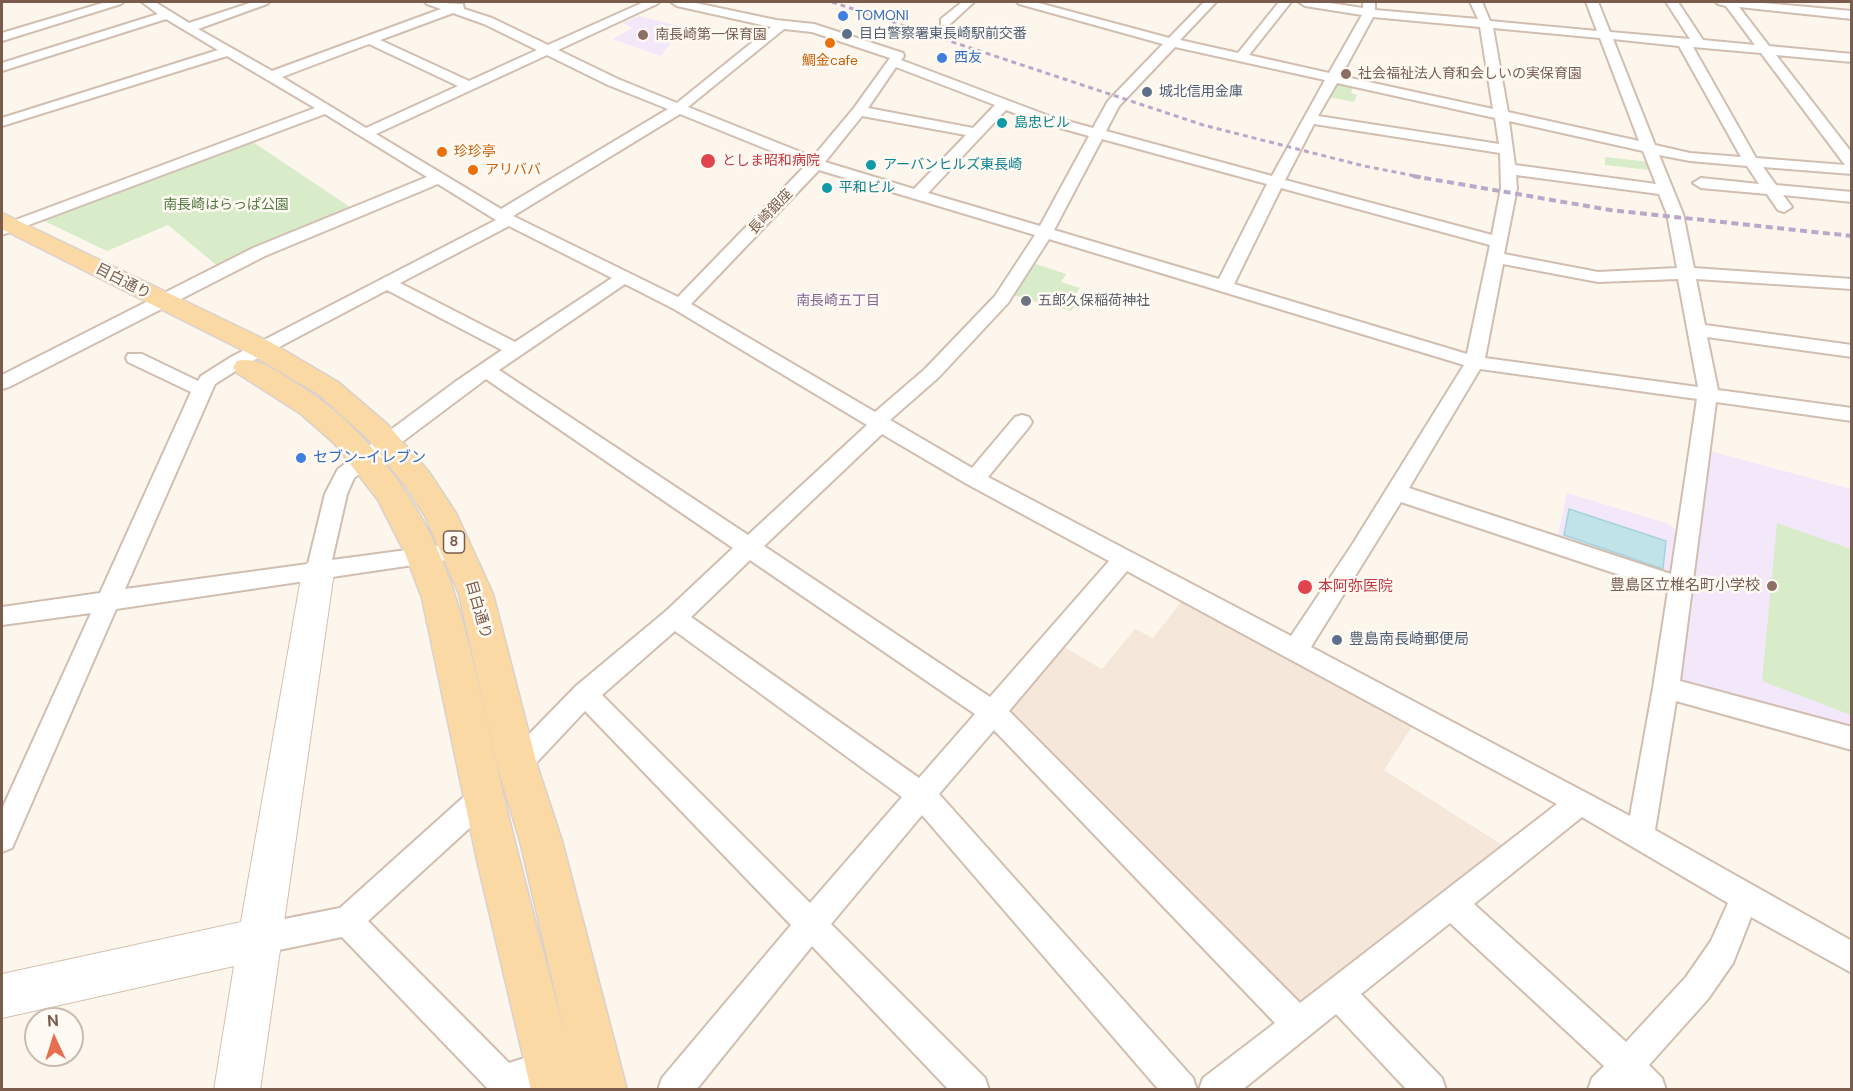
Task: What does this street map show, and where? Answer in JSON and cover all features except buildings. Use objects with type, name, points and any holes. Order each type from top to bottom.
[{"type":"main road","name":"目白通り","points":[[5,229],[250,355],[277,383],[344,434],[376,451],[404,461],[440,513],[459,551],[476,594],[517,765],[541,841],[603,1089]]},
{"type":"main road","name":"目白通り","points":[[376,451],[424,557],[439,598],[484,797],[553,1078]]},
{"type":"street","points":[[2,36],[117,2]]},
{"type":"street","points":[[148,2],[366,133],[437,179],[505,218],[680,305],[974,479],[1580,802],[1851,958]]},
{"type":"street","points":[[188,28],[262,2]]},
{"type":"street","points":[[430,2],[488,21],[613,82],[816,164],[1222,288],[1475,362],[1851,415]]},
{"type":"street","points":[[271,76],[474,2]]},
{"type":"street","points":[[366,133],[653,2]]},
{"type":"street","points":[[677,2],[781,25],[814,28],[1044,119],[1277,183],[1496,250],[1598,277],[1687,273],[1851,284]]},
{"type":"street","points":[[945,22],[968,2]]},
{"type":"street","points":[[1023,2],[1171,42],[1690,157],[1851,170]]},
{"type":"street","points":[[1071,15],[1082,2]]},
{"type":"street","points":[[2,996],[347,921],[484,797],[585,694],[674,618],[975,330],[1002,299],[1044,234],[1097,132],[1119,96],[1210,2]]},
{"type":"street","points":[[1241,57],[1286,2]]},
{"type":"street","points":[[1305,2],[1369,8],[1486,25],[1851,58]]},
{"type":"street","points":[[1295,651],[1475,362],[1509,188],[1507,150],[1486,25],[1476,2]]},
{"type":"street","points":[[1592,2],[1678,223],[1708,396],[1666,688],[1640,836]]},
{"type":"street","points":[[1672,2],[1699,44]]},
{"type":"street","points":[[1725,2],[1851,15]]},
{"type":"street","points":[[1725,2],[1766,50],[1851,164]]},
{"type":"street","points":[[1222,288],[1369,8]]},
{"type":"street","points":[[2,67],[167,15]]},
{"type":"street","points":[[2,838],[208,381],[250,355],[388,284],[505,218],[678,109],[781,25]]},
{"type":"street","points":[[369,40],[468,86]]},
{"type":"street","points":[[1684,43],[1751,162],[1784,207]]},
{"type":"street","points":[[2,122],[229,51]]},
{"type":"street","name":"長崎銀座","points":[[680,305],[816,164],[859,111],[896,59]]},
{"type":"street","points":[[917,195],[1004,104]]},
{"type":"street","points":[[2,106],[16,117]]},
{"type":"street","points":[[5,229],[326,109]]},
{"type":"street","points":[[859,111],[977,133]]},
{"type":"street","points":[[1311,119],[1507,150]]},
{"type":"street","points":[[1508,169],[1665,190]]},
{"type":"street","points":[[2,383],[259,252],[437,179]]},
{"type":"street","points":[[1701,183],[1851,197]]},
{"type":"street","points":[[237,1089],[318,572],[336,494],[345,474],[486,370],[623,278]]},
{"type":"street","points":[[388,284],[516,350]]},
{"type":"street","points":[[1698,330],[1851,351]]},
{"type":"street","points":[[135,358],[202,390]]},
{"type":"street","points":[[486,370],[994,712],[1298,1024]]},
{"type":"street","points":[[974,479],[1022,422]]},
{"type":"street","points":[[1396,492],[1681,586]]},
{"type":"street","points":[[2,616],[459,551]]},
{"type":"street","points":[[674,1089],[810,925],[1124,559]]},
{"type":"street","points":[[674,618],[923,796],[1180,1089]]},
{"type":"street","points":[[1666,688],[1851,739]]},
{"type":"street","points":[[585,694],[973,1089]]},
{"type":"street","points":[[1215,1089],[1580,802]]},
{"type":"street","points":[[1604,1089],[1697,988],[1722,952],[1745,896]]},
{"type":"street","points":[[1452,904],[1627,1065],[1650,1089]]},
{"type":"street","points":[[347,921],[504,1081],[553,1078]]},
{"type":"street","points":[[1338,993],[1430,1089]]},
{"type":"shaded area","points":[[639,16],[683,27],[661,56],[612,39],[633,28],[622,23]]},
{"type":"shaded area","name":"豊島区立椎名町小学校","points":[[1710,451],[1851,489],[1851,731],[1679,683]]},
{"type":"shaded area","points":[[1567,493],[1669,524],[1678,533],[1673,579],[1557,539]]},
{"type":"shaded area","points":[[1181,602],[1415,722],[1384,770],[1504,846],[1298,1003],[1002,710],[1059,644],[1102,669],[1135,629],[1153,638]]},
{"type":"green space","points":[[1335,81],[1354,84],[1351,93],[1357,95],[1354,102],[1328,97]]},
{"type":"green space","name":"南長崎はらっぱ公園","points":[[250,140],[353,209],[220,268],[168,225],[107,251],[42,220]]},
{"type":"green space","points":[[1605,157],[1650,162],[1649,170],[1605,165]]},
{"type":"green space","points":[[1033,263],[1066,274],[1061,282],[1080,288],[1075,295],[1082,298],[1071,311],[1012,295]]},
{"type":"green space","points":[[1777,523],[1851,549],[1851,715],[1762,681]]},
{"type":"water","points":[[1569,509],[1666,541],[1663,569],[1564,535]]},
{"type":"railway","points":[[832,2],[1203,125],[1364,166],[1421,177]]},
{"type":"railway","points":[[1413,176],[1610,210],[1852,236]]},
{"type":"place","name":"TOMONI","points":[[843,16]]},
{"type":"place","name":"目白警察署東長崎駅前交番","points":[[847,34]]},
{"type":"place","name":"南長崎第一保育園","points":[[643,35]]},
{"type":"place","name":"鯛金cafe","points":[[830,43]]},
{"type":"place","name":"西友","points":[[942,58]]},
{"type":"place","name":"社会福祉法人育和会しいの実保育園","points":[[1346,74]]},
{"type":"place","name":"城北信用金庫","points":[[1147,92]]},
{"type":"place","name":"島忠ビル","points":[[1002,123]]},
{"type":"place","name":"珍珍亭","points":[[442,152]]},
{"type":"place","name":"としま昭和病院","points":[[708,161]]},
{"type":"place","name":"アーバンヒルズ東長崎","points":[[871,165]]},
{"type":"place","name":"アリババ","points":[[473,170]]},
{"type":"place","name":"平和ビル","points":[[827,188]]},
{"type":"place","name":"五郎久保稲荷神社","points":[[1026,301]]},
{"type":"place","name":"セブン-イレブン","points":[[301,458]]},
{"type":"place","name":"豊島区立椎名町小学校","points":[[1772,586]]},
{"type":"place","name":"本阿弥医院","points":[[1305,587]]},
{"type":"place","name":"豊島南長崎郵便局","points":[[1337,640]]},
{"type":"district","name":"南長崎五丁目","points":[[838,301]]}]
